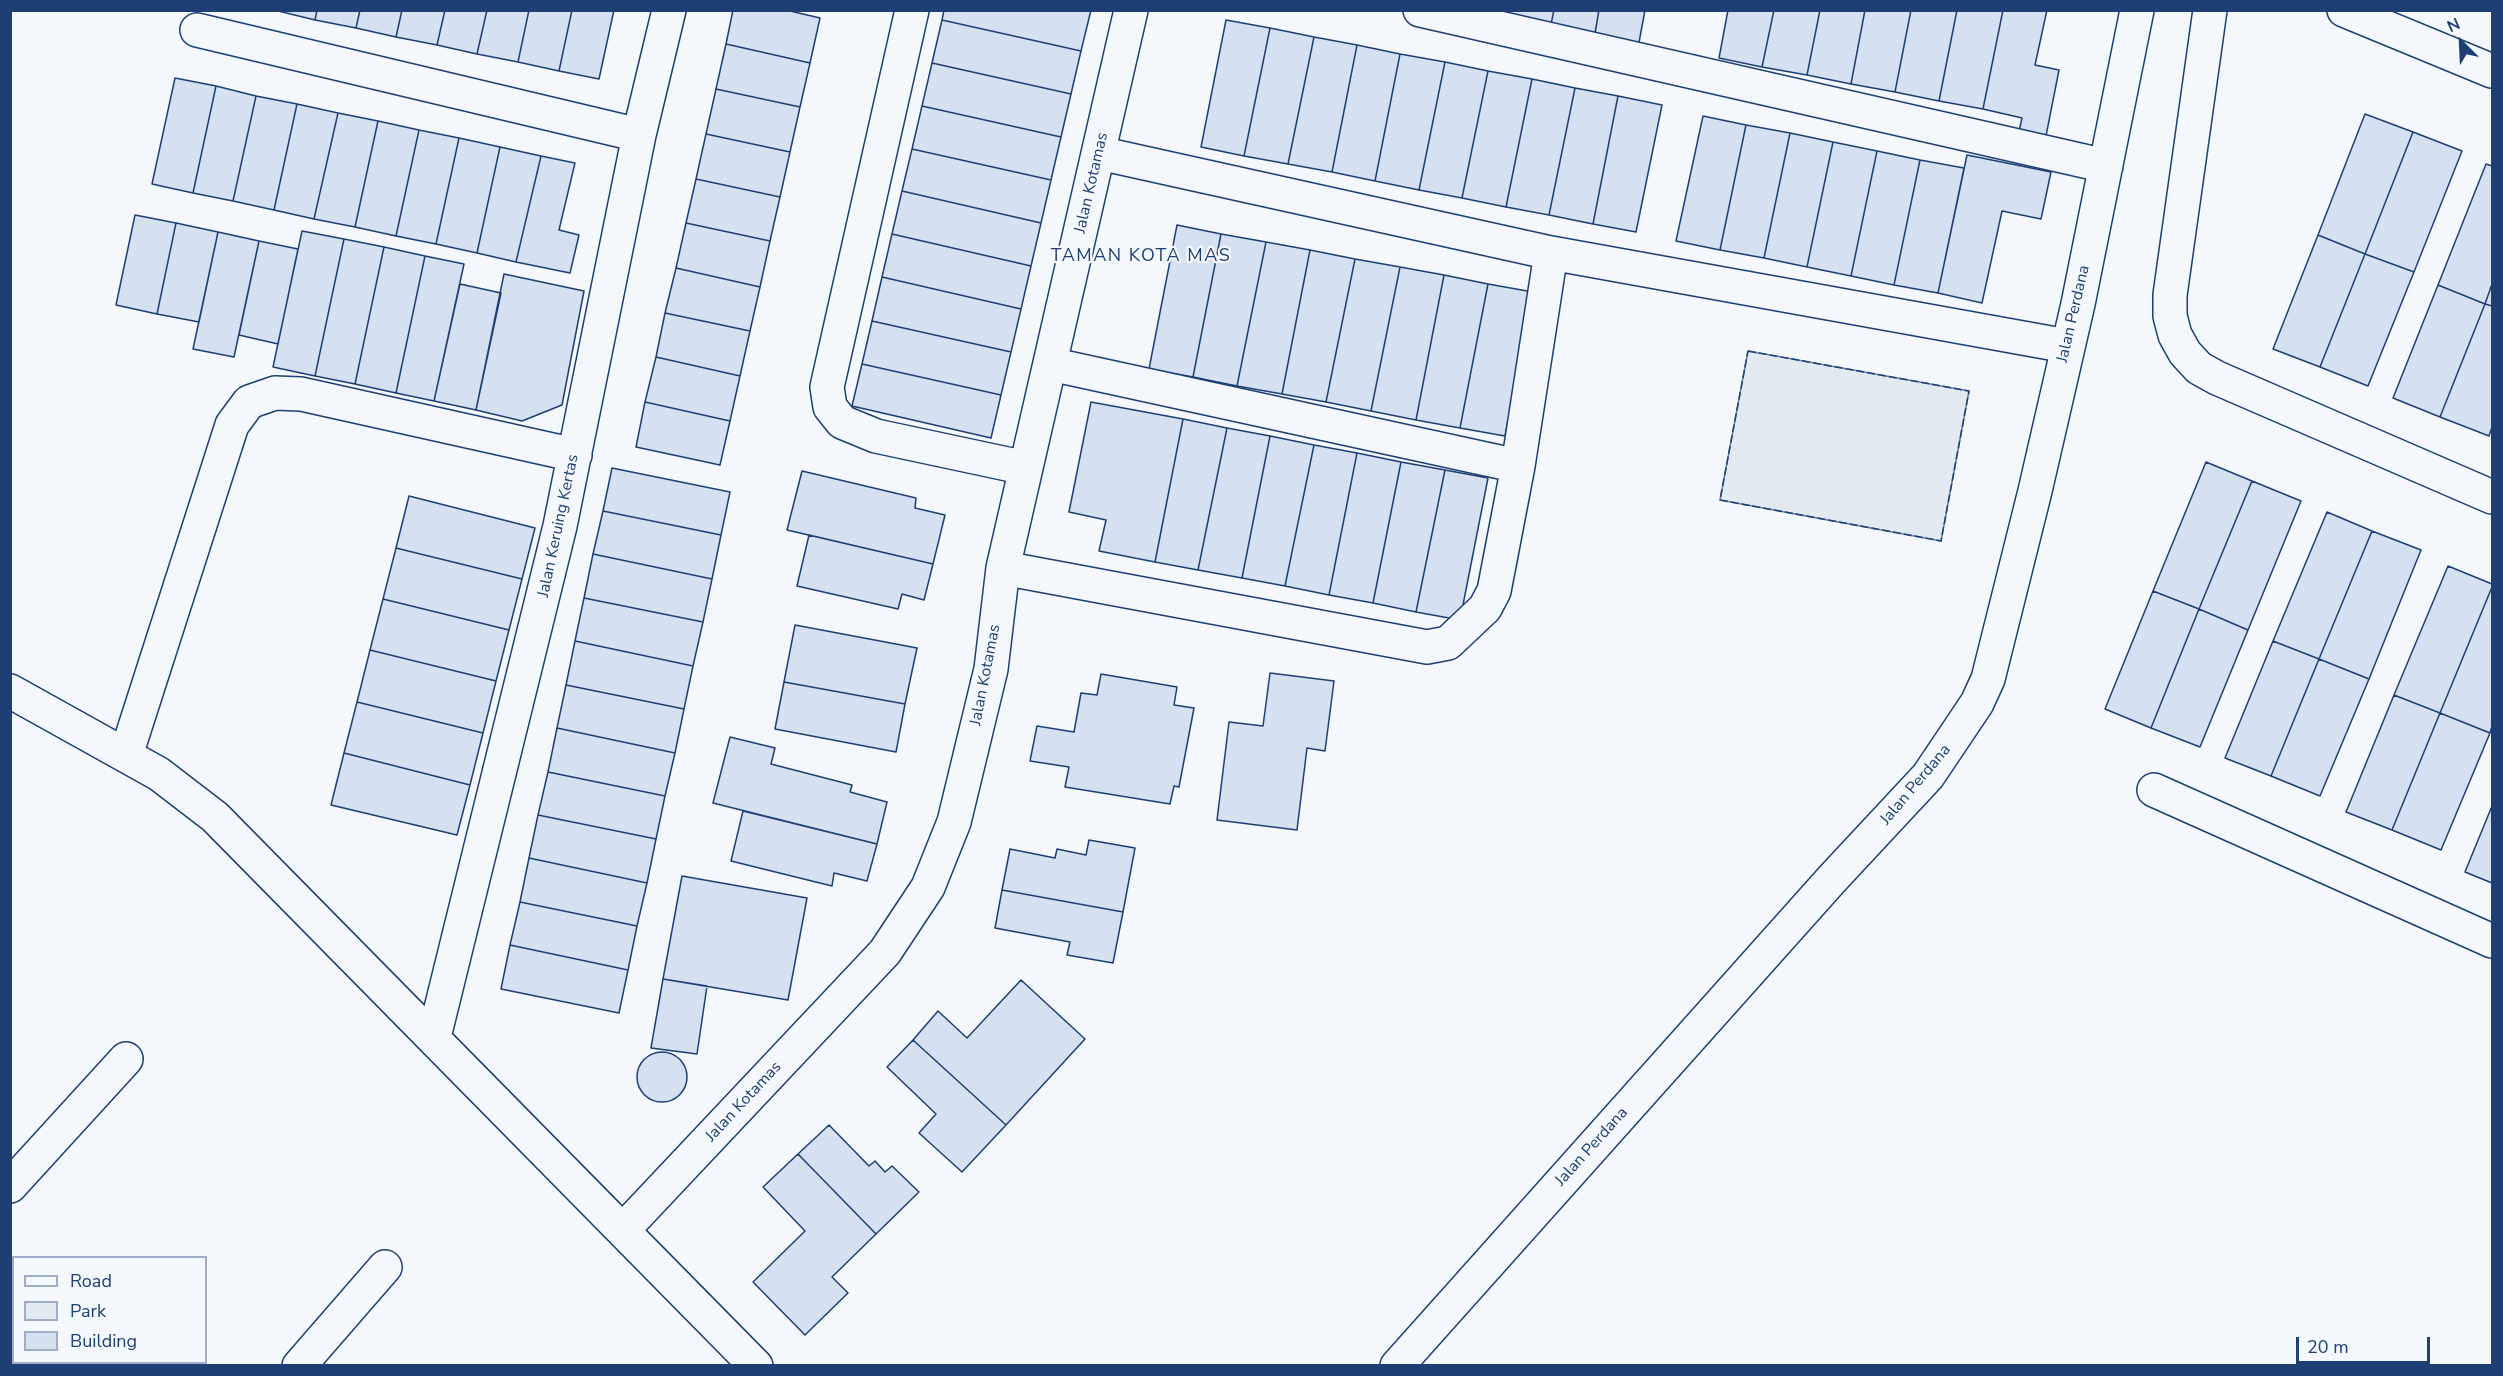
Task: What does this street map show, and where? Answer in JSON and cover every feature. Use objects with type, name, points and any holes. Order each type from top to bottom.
[{"type":"street","name":"Jalan Keruing Kertas","points":[[434,1037],[538,626],[639,135],[669,10]]},
{"type":"street","points":[[912,10],[827,387],[830,407],[842,422],[876,436],[1026,468]]},
{"type":"street","name":"Jalan Kotamas","points":[[623,1230],[885,952],[928,887],[954,822],[991,669],[1003,568],[1131,10]]},
{"type":"street","points":[[1420,10],[2106,166]]},
{"type":"street","name":"Jalan Perdana","points":[[1397,1365],[1832,879],[1928,776],[1977,703],[1988,678],[2035,491],[2078,304],[2137,10]]},
{"type":"street","points":[[2210,10],[2170,295],[2170,316],[2175,335],[2185,353],[2199,368],[2217,378],[2493,497]]},
{"type":"street","points":[[2344,10],[2493,71]]},
{"type":"street","points":[[197,30],[639,135]]},
{"type":"street","points":[[1099,153],[1551,253],[2067,346]]},
{"type":"street","points":[[1003,568],[1438,647],[1448,644],[1490,600],[1518,466],[1551,253]]},
{"type":"street","points":[[1050,364],[1518,466]]},
{"type":"street","points":[[126,755],[232,424],[249,402],[275,393],[301,394],[575,454]]},
{"type":"street","points":[[10,691],[159,774],[215,817],[756,1365]]},
{"type":"street","points":[[2154,790],[2493,940]]},
{"type":"street","points":[[10,1186],[126,1059]]},
{"type":"street","points":[[299,1365],[385,1267]]},
{"type":"green space","points":[[1748,351],[1969,391],[1941,541],[1720,500]]},
{"type":"building","points":[[274,10],[317,10],[315,20]]},
{"type":"building","points":[[317,10],[360,10],[356,28],[315,20]]},
{"type":"building","points":[[360,10],[402,10],[396,37],[356,28]]},
{"type":"building","points":[[402,10],[445,10],[437,45],[396,37]]},
{"type":"building","points":[[445,10],[487,10],[477,54],[437,45]]},
{"type":"building","points":[[487,10],[529,10],[518,62],[477,54]]},
{"type":"building","points":[[529,10],[572,10],[559,71],[518,62]]},
{"type":"building","points":[[572,10],[614,10],[599,79],[559,71]]},
{"type":"building","points":[[733,10],[786,10],[820,18],[810,63],[726,44]]},
{"type":"building","points":[[944,10],[1091,10],[1081,51],[942,20]]},
{"type":"building","points":[[1508,10],[1554,10],[1550,29],[1507,20]]},
{"type":"building","points":[[1554,10],[1599,10],[1594,39],[1550,29]]},
{"type":"building","points":[[1599,10],[1645,10],[1638,48],[1594,39]]},
{"type":"building","points":[[1728,10],[1774,10],[1762,67],[1719,58]]},
{"type":"building","points":[[1774,10],[1820,10],[1807,75],[1762,67]]},
{"type":"building","points":[[1820,10],[1865,10],[1851,84],[1807,75]]},
{"type":"building","points":[[1865,10],[1911,10],[1895,92],[1851,84]]},
{"type":"building","points":[[1911,10],[1957,10],[1939,101],[1895,92]]},
{"type":"building","points":[[1957,10],[2003,10],[1983,109],[1939,101]]},
{"type":"building","points":[[2003,10],[2047,10],[2035,65],[2059,70],[2045,141],[2018,136],[2022,118],[1983,109]]},
{"type":"building","points":[[942,20],[1081,51],[1071,94],[932,63]]},
{"type":"building","points":[[1226,20],[1270,28],[1244,156],[1201,147]]},
{"type":"building","points":[[1270,28],[1314,37],[1288,164],[1244,156]]},
{"type":"building","points":[[1314,37],[1357,45],[1332,172],[1288,164]]},
{"type":"building","points":[[726,44],[810,63],[800,107],[716,89]]},
{"type":"building","points":[[1357,45],[1400,54],[1375,181],[1332,172]]},
{"type":"building","points":[[1400,54],[1445,62],[1419,190],[1375,181]]},
{"type":"building","points":[[1445,62],[1488,71],[1462,198],[1419,190]]},
{"type":"building","points":[[932,63],[1071,94],[1061,137],[922,106]]},
{"type":"building","points":[[1488,71],[1532,79],[1506,207],[1462,198]]},
{"type":"building","points":[[175,78],[216,86],[193,193],[152,184]]},
{"type":"building","points":[[1532,79],[1575,88],[1549,215],[1506,207]]},
{"type":"building","points":[[216,86],[256,96],[233,201],[193,193]]},
{"type":"building","points":[[1575,88],[1618,96],[1593,224],[1549,215]]},
{"type":"building","points":[[716,89],[800,107],[790,152],[706,134]]},
{"type":"building","points":[[256,96],[297,104],[274,210],[233,201]]},
{"type":"building","points":[[1618,96],[1662,105],[1636,232],[1593,224]]},
{"type":"building","points":[[297,104],[338,113],[314,219],[274,210]]},
{"type":"building","points":[[922,106],[1061,137],[1051,180],[912,149]]},
{"type":"building","points":[[338,113],[378,121],[355,227],[314,219]]},
{"type":"building","points":[[2365,114],[2413,132],[2365,254],[2318,235]]},
{"type":"building","points":[[1703,116],[1746,125],[1720,250],[1676,241]]},
{"type":"building","points":[[378,121],[419,130],[396,236],[355,227]]},
{"type":"building","points":[[1746,125],[1790,133],[1764,258],[1720,250]]},
{"type":"building","points":[[419,130],[459,138],[436,244],[396,236]]},
{"type":"building","points":[[2413,132],[2462,151],[2414,272],[2365,254]]},
{"type":"building","points":[[1790,133],[1833,142],[1807,267],[1764,258]]},
{"type":"building","points":[[706,134],[790,152],[780,197],[696,179]]},
{"type":"building","points":[[459,138],[500,147],[477,253],[436,244]]},
{"type":"building","points":[[1833,142],[1877,151],[1851,276],[1807,267]]},
{"type":"building","points":[[500,147],[541,156],[516,262],[477,253]]},
{"type":"building","points":[[912,149],[1051,180],[1041,223],[902,191]]},
{"type":"building","points":[[1877,151],[1920,160],[1894,285],[1851,276]]},
{"type":"building","points":[[1967,155],[2051,172],[2041,219],[2002,211],[1982,303],[1938,293]]},
{"type":"building","points":[[541,156],[575,163],[559,230],[579,235],[570,273],[516,262]]},
{"type":"building","points":[[1920,160],[1964,168],[1938,293],[1894,285]]},
{"type":"building","points":[[2486,164],[2492,166],[2492,284],[2485,304],[2438,285]]},
{"type":"building","points":[[696,179],[780,197],[770,241],[686,223]]},
{"type":"building","points":[[902,191],[1041,223],[1031,266],[892,234]]},
{"type":"building","points":[[135,215],[176,223],[157,314],[116,305]]},
{"type":"building","points":[[176,223],[218,232],[199,322],[157,314]]},
{"type":"building","points":[[686,223],[770,241],[760,287],[676,268]]},
{"type":"building","points":[[1177,225],[1221,234],[1193,377],[1149,369]]},
{"type":"building","points":[[302,231],[344,239],[315,376],[273,367]]},
{"type":"building","points":[[218,232],[259,241],[234,357],[193,349]]},
{"type":"building","points":[[892,234],[1031,266],[1021,309],[882,277]]},
{"type":"building","points":[[1221,234],[1266,242],[1237,386],[1193,377]]},
{"type":"building","points":[[2318,235],[2365,254],[2320,367],[2273,349]]},
{"type":"building","points":[[344,239],[384,247],[355,384],[315,376]]},
{"type":"building","points":[[259,241],[298,249],[278,344],[239,335]]},
{"type":"building","points":[[1266,242],[1310,250],[1282,394],[1237,386]]},
{"type":"building","points":[[384,247],[425,256],[396,393],[355,384]]},
{"type":"building","points":[[1310,250],[1355,259],[1326,402],[1282,394]]},
{"type":"building","points":[[2365,254],[2414,272],[2368,386],[2320,367]]},
{"type":"building","points":[[425,256],[464,264],[434,401],[396,393]]},
{"type":"building","points":[[1355,259],[1400,267],[1371,411],[1326,402]]},
{"type":"building","points":[[1400,267],[1444,275],[1416,420],[1371,411]]},
{"type":"building","points":[[676,268],[760,287],[750,331],[665,313]]},
{"type":"building","points":[[504,274],[584,291],[562,405],[522,421],[476,410]]},
{"type":"building","points":[[1444,275],[1488,284],[1460,428],[1416,420]]},
{"type":"building","points":[[882,277],[1021,309],[1011,352],[872,321]]},
{"type":"building","points":[[460,284],[501,293],[476,410],[434,401]]},
{"type":"building","points":[[1488,284],[1533,292],[1505,436],[1460,428]]},
{"type":"building","points":[[2492,284],[2492,306],[2485,304]]},
{"type":"building","points":[[2438,285],[2485,304],[2440,417],[2393,398]]},
{"type":"building","points":[[2485,304],[2492,306],[2492,427],[2489,436],[2440,417]]},
{"type":"building","points":[[665,313],[750,331],[740,376],[656,357]]},
{"type":"building","points":[[872,321],[1011,352],[1001,395],[862,364]]},
{"type":"building","points":[[656,357],[740,376],[730,421],[645,402]]},
{"type":"building","points":[[862,364],[1001,395],[991,438],[852,406]]},
{"type":"building","points":[[645,402],[730,421],[720,465],[636,447]]},
{"type":"building","points":[[1091,402],[1183,419],[1155,562],[1099,551],[1106,520],[1069,512]]},
{"type":"building","points":[[1183,419],[1227,428],[1198,570],[1155,562]]},
{"type":"building","points":[[1227,428],[1270,436],[1242,578],[1198,570]]},
{"type":"building","points":[[1270,436],[1314,445],[1285,586],[1242,578]]},
{"type":"building","points":[[1314,445],[1357,453],[1329,595],[1285,586]]},
{"type":"building","points":[[1357,453],[1401,462],[1373,603],[1329,595]]},
{"type":"building","points":[[1401,462],[1445,470],[1416,612],[1373,603]]},
{"type":"building","points":[[2206,462],[2252,481],[2199,609],[2153,591]]},
{"type":"building","points":[[612,468],[730,492],[721,535],[603,511]]},
{"type":"building","points":[[1445,470],[1488,478],[1460,620],[1416,612]]},
{"type":"building","points":[[802,471],[916,498],[915,508],[945,515],[933,564],[787,530]]},
{"type":"building","points":[[2252,481],[2301,501],[2248,630],[2199,609]]},
{"type":"building","points":[[409,496],[535,528],[522,579],[396,548]]},
{"type":"building","points":[[603,511],[721,535],[712,579],[593,554]]},
{"type":"building","points":[[2327,512],[2372,531],[2319,659],[2273,641]]},
{"type":"building","points":[[2372,531],[2421,550],[2369,679],[2319,659]]},
{"type":"building","points":[[809,535],[933,564],[924,600],[902,594],[898,609],[797,586]]},
{"type":"building","points":[[396,548],[522,579],[509,630],[383,599]]},
{"type":"building","points":[[593,554],[712,579],[703,622],[584,598]]},
{"type":"building","points":[[2448,566],[2492,584],[2492,587],[2440,713],[2394,695]]},
{"type":"building","points":[[2492,587],[2492,726],[2490,733],[2440,713]]},
{"type":"building","points":[[2153,591],[2199,609],[2151,728],[2105,709]]},
{"type":"building","points":[[584,598],[703,622],[693,666],[575,641]]},
{"type":"building","points":[[383,599],[509,630],[496,681],[370,650]]},
{"type":"building","points":[[2199,609],[2248,630],[2200,747],[2151,728]]},
{"type":"building","points":[[795,625],[917,648],[905,704],[784,682]]},
{"type":"building","points":[[575,641],[693,666],[684,709],[566,685]]},
{"type":"building","points":[[2273,641],[2319,659],[2271,776],[2225,758]]},
{"type":"building","points":[[370,650],[496,681],[483,733],[357,702]]},
{"type":"building","points":[[2319,659],[2369,679],[2320,796],[2271,776]]},
{"type":"building","points":[[1270,673],[1334,681],[1325,751],[1307,748],[1297,830],[1217,820],[1229,722],[1263,726]]},
{"type":"building","points":[[1101,674],[1177,687],[1174,705],[1194,708],[1179,787],[1174,786],[1170,804],[1065,787],[1069,767],[1030,761],[1037,726],[1074,732],[1081,693],[1097,695]]},
{"type":"building","points":[[784,682],[905,704],[896,752],[775,729]]},
{"type":"building","points":[[566,685],[684,709],[675,753],[557,728]]},
{"type":"building","points":[[2394,695],[2440,713],[2392,830],[2346,812]]},
{"type":"building","points":[[357,702],[483,733],[470,785],[344,753]]},
{"type":"building","points":[[2440,713],[2490,733],[2441,850],[2392,830]]},
{"type":"building","points":[[557,728],[675,753],[665,796],[548,772]]},
{"type":"building","points":[[730,737],[775,748],[771,764],[852,785],[850,792],[887,802],[877,844],[713,803]]},
{"type":"building","points":[[344,753],[470,785],[457,835],[331,805]]},
{"type":"building","points":[[548,772],[665,796],[656,839],[538,815]]},
{"type":"building","points":[[2492,806],[2492,883],[2465,872]]},
{"type":"building","points":[[743,811],[877,844],[867,881],[834,873],[832,886],[731,861]]},
{"type":"building","points":[[538,815],[656,839],[647,883],[529,858]]},
{"type":"building","points":[[1089,840],[1135,848],[1123,912],[1002,890],[1010,849],[1055,858],[1057,849],[1086,855]]},
{"type":"building","points":[[529,858],[647,883],[637,926],[520,902]]},
{"type":"building","points":[[682,876],[807,898],[788,1000],[663,979]]},
{"type":"building","points":[[1002,890],[1123,912],[1113,963],[1067,955],[1070,942],[995,928]]},
{"type":"building","points":[[520,902],[637,926],[628,970],[510,945]]},
{"type":"building","points":[[510,945],[628,970],[619,1013],[501,989]]},
{"type":"building","points":[[663,979],[707,986],[697,1054],[651,1048]]},
{"type":"building","points":[[1021,980],[1085,1039],[1006,1125],[913,1040],[938,1011],[967,1038]]},
{"type":"building","points":[[913,1040],[1006,1125],[962,1172],[919,1133],[936,1114],[887,1067]]},
{"type":"building","points":[[662,1052],[671,1054],[682,1063],[687,1077],[685,1086],[676,1097],[662,1102],[653,1100],[642,1091],[637,1077],[639,1068],[648,1057]]},
{"type":"building","points":[[829,1125],[869,1166],[875,1161],[885,1172],[892,1166],[919,1192],[876,1234],[798,1154]]},
{"type":"building","points":[[798,1154],[876,1234],[832,1277],[848,1293],[805,1335],[753,1282],[805,1231],[763,1187]]},
{"type":"fence","points":[[1748,351],[1969,391],[1941,541],[1720,500],[1748,351]]},
{"type":"district","name":"TAMAN KOTA MAS","points":[[1141,257]]}]
